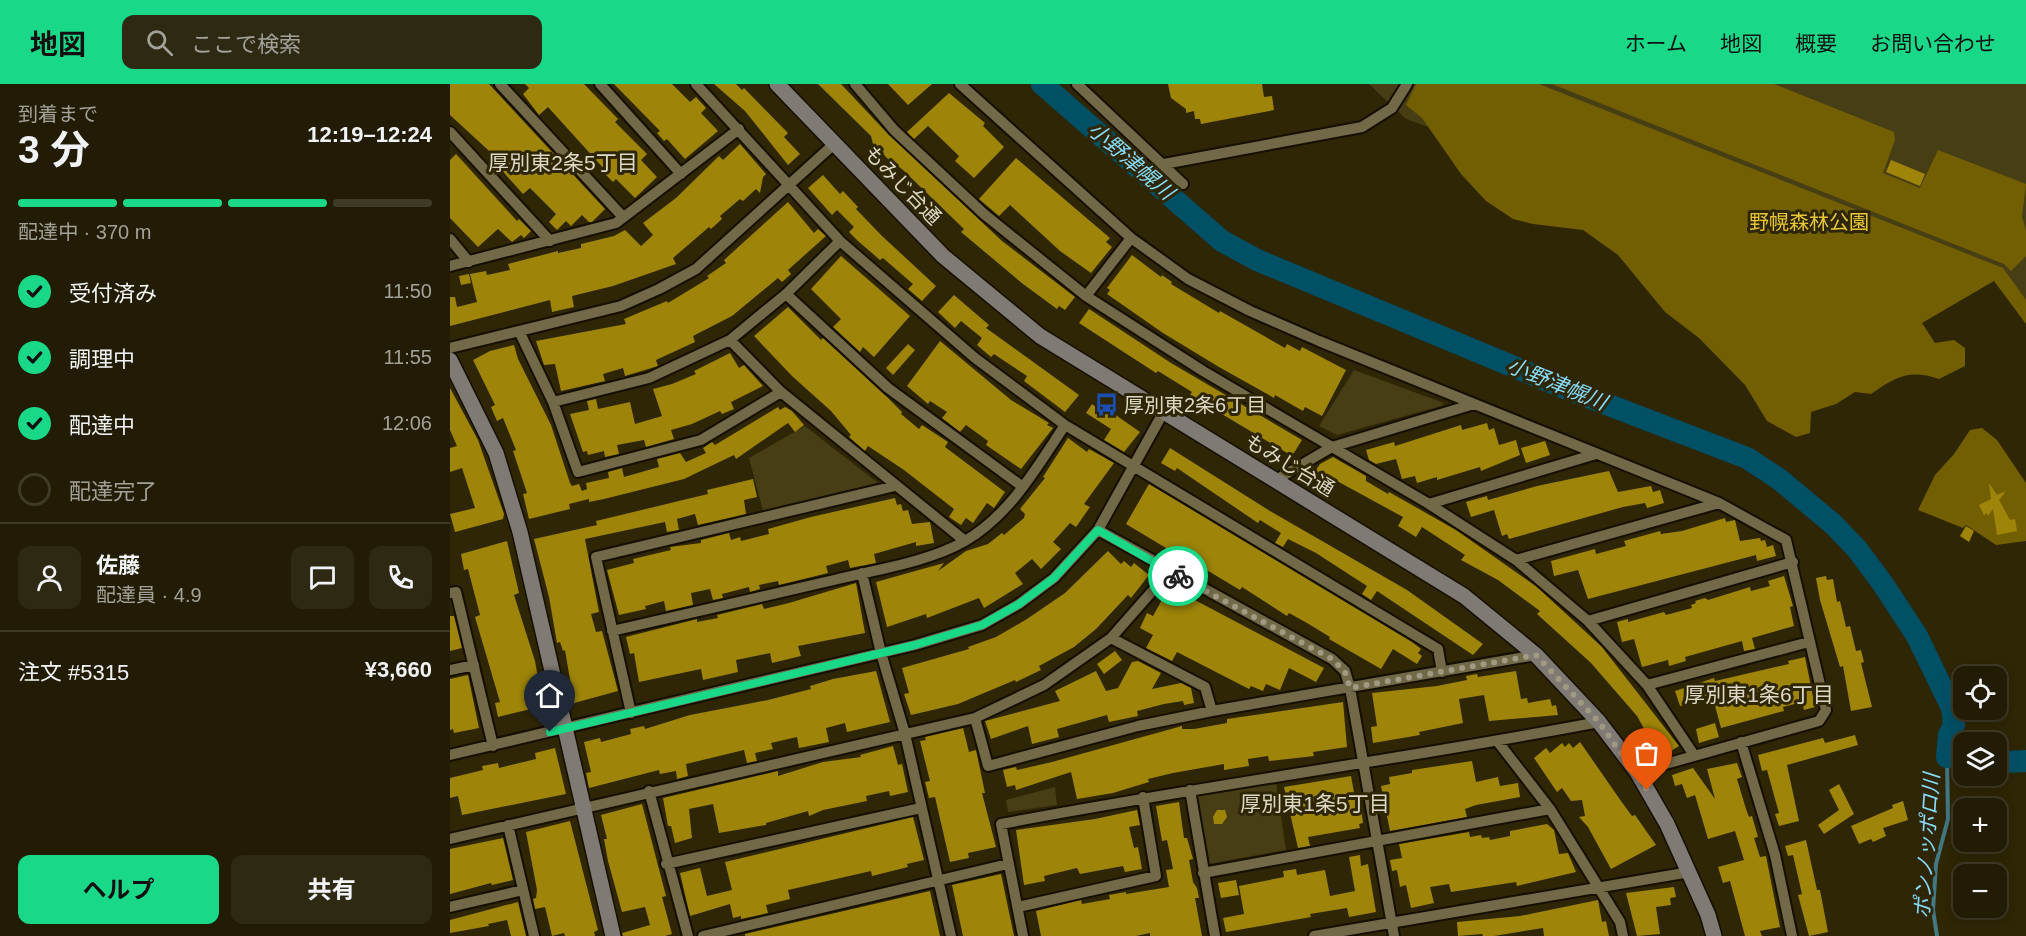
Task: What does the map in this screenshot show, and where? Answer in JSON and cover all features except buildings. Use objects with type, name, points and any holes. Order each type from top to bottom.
[{"type":"street","points":[[500,84],[623,217]]},
{"type":"street","points":[[600,84],[681,174]]},
{"type":"street","points":[[696,84],[840,242],[975,358],[1065,425],[1133,468],[1438,649],[1442,672]]},
{"type":"street","name":"もみじ台通","points":[[777,84],[943,256],[1040,336],[1464,596],[1536,655],[1599,722],[1637,772],[1667,824],[1708,915],[1714,936]]},
{"type":"street","points":[[855,84],[894,130],[984,214],[1086,296],[1203,371],[1429,504],[1516,560],[1588,621],[1647,685],[1694,755]]},
{"type":"street","points":[[960,84],[1131,238],[1188,279],[1250,311],[1719,503],[1786,540],[1826,710],[1819,721],[1637,772]]},
{"type":"street","points":[[1077,84],[1184,184]]},
{"type":"street","points":[[1164,164],[1362,127],[1383,116],[1392,108],[1407,84]]},
{"type":"street","points":[[450,266],[616,223],[739,129]]},
{"type":"street","points":[[450,132],[550,241]]},
{"type":"street","points":[[450,348],[621,306],[659,289],[696,269],[834,144]]},
{"type":"street","points":[[1086,296],[1131,238]]},
{"type":"street","points":[[450,239],[469,262]]},
{"type":"street","points":[[553,402],[650,378],[730,340],[786,294],[840,242]]},
{"type":"street","points":[[786,294],[888,388],[1023,487]]},
{"type":"street","points":[[519,331],[553,402],[578,472],[700,440],[781,392]]},
{"type":"street","points":[[730,340],[781,392],[965,541]]},
{"type":"street","points":[[450,360],[496,453],[520,532],[614,936]]},
{"type":"street","points":[[1274,481],[1332,447],[1474,404]]},
{"type":"street","points":[[450,755],[881,653],[982,625],[1054,578],[1098,530],[1163,413]]},
{"type":"street","points":[[612,631],[862,573],[938,553],[965,541],[1000,514],[1023,487],[1065,425]]},
{"type":"street","points":[[1429,504],[1596,454]]},
{"type":"street","points":[[630,713],[596,557],[895,486]]},
{"type":"street","points":[[1516,560],[1719,503]]},
{"type":"street","points":[[1098,530],[1332,659],[1345,672],[1350,688],[1394,936]]},
{"type":"street","points":[[1588,621],[1793,562]]},
{"type":"street","points":[[450,839],[649,791],[975,718],[1044,685],[1111,638],[1170,571]]},
{"type":"street","points":[[862,573],[881,653],[905,734],[951,936]]},
{"type":"street","points":[[450,593],[456,592],[493,746]]},
{"type":"street","points":[[1111,638],[1205,687],[1212,711]]},
{"type":"street","points":[[1647,685],[1809,642]]},
{"type":"street","points":[[988,766],[1138,726],[1212,711],[1536,655]]},
{"type":"street","points":[[450,670],[474,665]]},
{"type":"street","points":[[975,718],[991,778]]},
{"type":"street","points":[[1023,936],[1001,824],[1143,797],[1498,742],[1599,722]]},
{"type":"street","points":[[1498,742],[1550,809],[1620,922],[1623,936]]},
{"type":"street","points":[[1741,742],[1775,855],[1792,936]]},
{"type":"street","points":[[1190,789],[1215,936]]},
{"type":"street","points":[[649,791],[666,864],[688,936]]},
{"type":"street","points":[[1018,907],[1156,876],[1143,797]]},
{"type":"street","points":[[666,864],[921,807]]},
{"type":"street","points":[[1203,873],[1550,809]]},
{"type":"street","points":[[508,825],[534,936]]},
{"type":"street","points":[[703,936],[1008,864]]},
{"type":"street","points":[[1314,936],[1596,886],[1689,872]]},
{"type":"street","points":[[450,907],[523,890]]},
{"type":"green space","name":"野幌森林公園","points":[[1369,84],[2026,84],[2026,304],[2002,270],[1696,301],[1437,130],[1406,119]]},
{"type":"green space","points":[[1416,84],[1539,84],[2003,268],[2026,300],[2026,324],[1994,281],[1922,323],[1935,343],[1954,340],[1965,348],[1965,366],[1939,379],[1919,375],[1903,376],[1871,394],[1855,392],[1836,404],[1811,412],[1810,433],[1796,437],[1767,421],[1745,385],[1699,338],[1665,312],[1618,255],[1583,230],[1533,224],[1513,219],[1486,201],[1461,174],[1422,118],[1406,105]]},
{"type":"green space","points":[[1552,84],[1774,84],[1894,132],[1895,140],[1883,173],[1920,188],[1938,150],[2026,184],[2022,217],[2026,230],[2026,256],[2011,271],[2004,264]]},
{"type":"green space","points":[[1354,370],[1444,403],[1441,406],[1337,435],[1319,426]]},
{"type":"green space","points":[[805,426],[878,483],[763,511],[749,458]]},
{"type":"green space","points":[[1982,428],[1997,440],[2026,483],[2026,541],[1996,545],[1966,525],[1963,528],[1918,510],[1935,475],[1954,454],[1970,430]]},
{"type":"green space","points":[[1276,782],[1286,850],[1208,864],[1195,795]]},
{"type":"green space","points":[[1055,787],[1057,805],[1008,812],[1006,800]]},
{"type":"waterway","name":"小野津幌川","points":[[1042,84],[1222,241],[1257,260],[1567,389],[1747,458],[1779,479],[1833,524],[1857,549],[1917,636],[1952,708],[1954,725],[1949,735],[1947,757]]},
{"type":"waterway","name":"ポンノッポロ川","points":[[1937,936],[1933,910],[1936,864],[1948,819],[1947,757]]},
{"type":"waterway","name":"小野津幌川","points":[[2007,762],[2026,761]]},
{"type":"way so far","points":[[1178,576],[1332,659],[1345,672],[1350,688],[1536,655],[1599,722],[1637,772],[1647,790]]},
{"type":"place","name":"厚別東2条6丁目","points":[[1106,405]]},
{"type":"district","name":"厚別東2条5丁目","points":[[563,163]]},
{"type":"district","name":"厚別東1条6丁目","points":[[1759,695]]},
{"type":"district","name":"厚別東1条5丁目","points":[[1315,804]]},
{"type":"route","points":[[550,732],[915,645],[982,625],[1019,604],[1054,578],[1098,530],[1178,576]]}]
